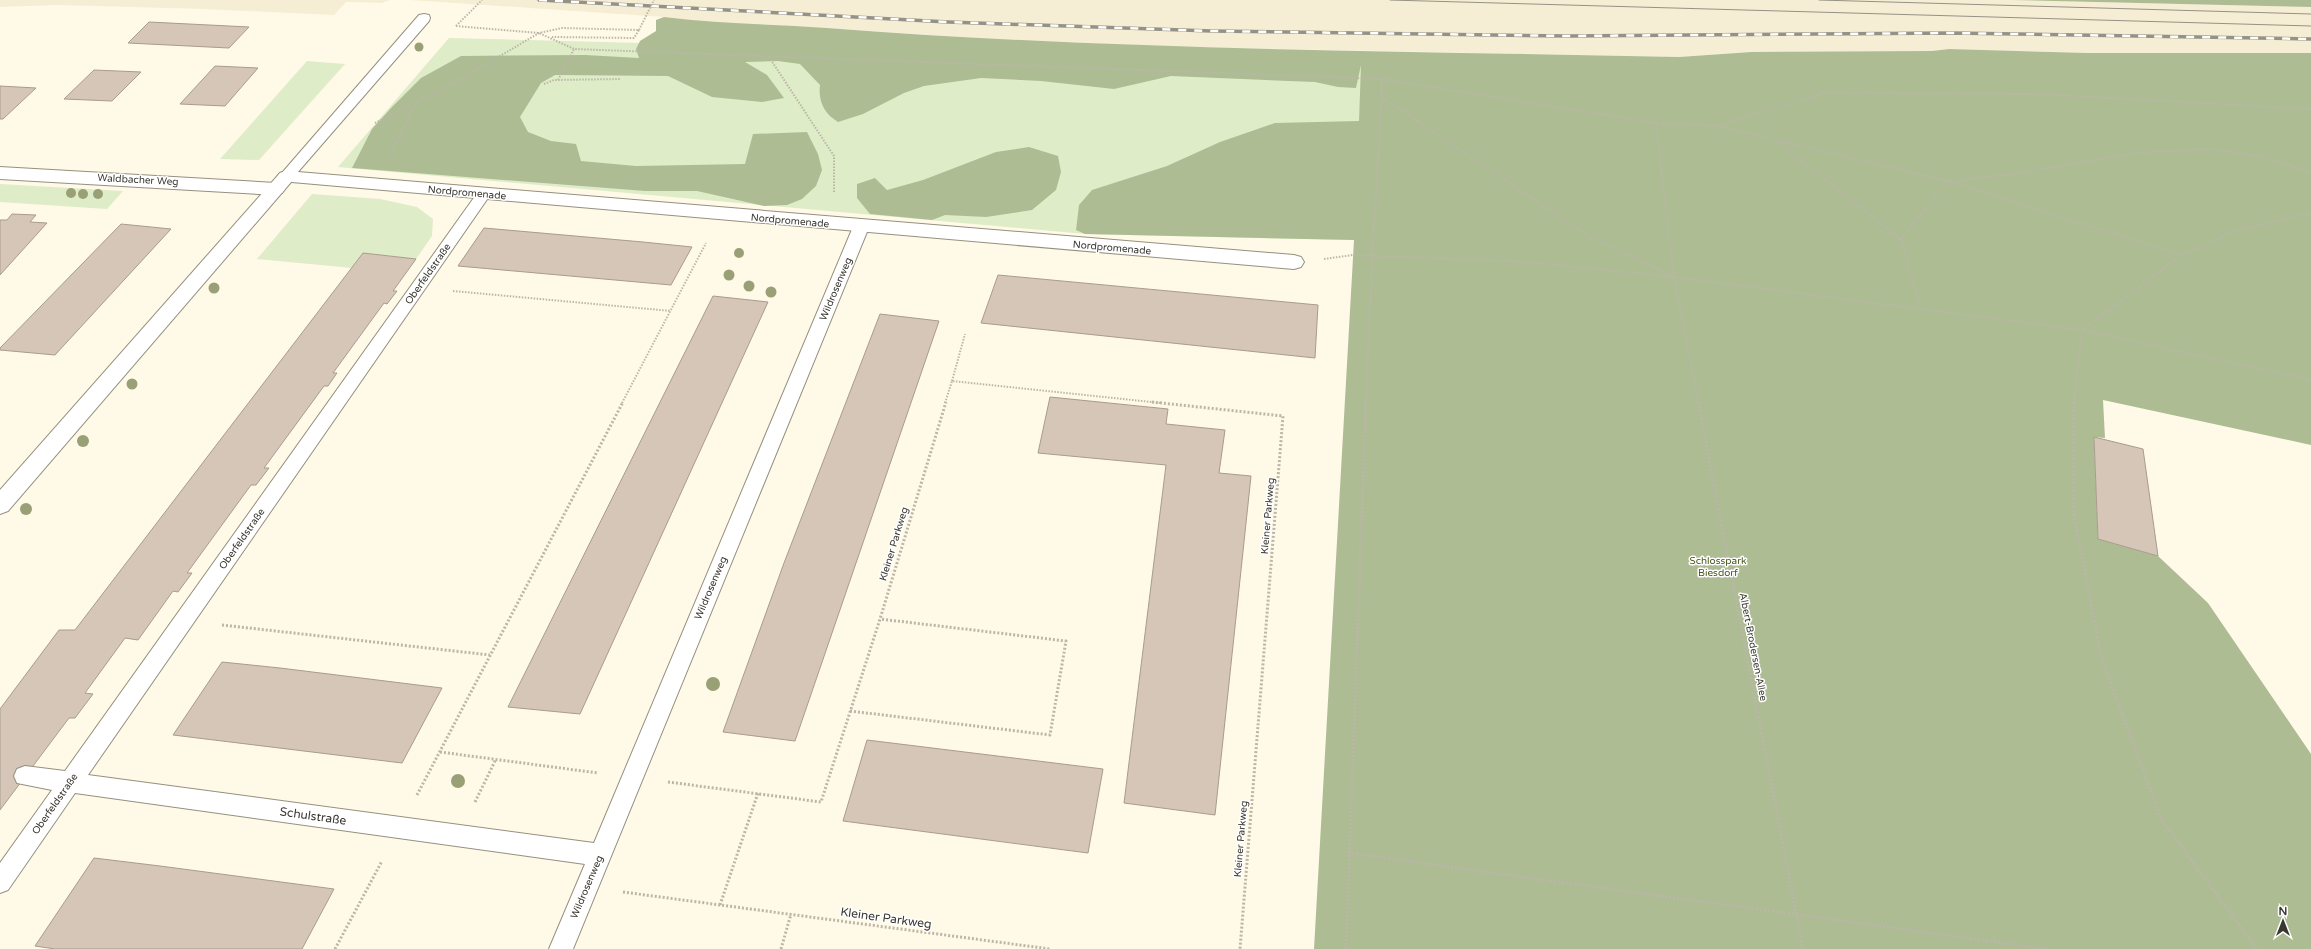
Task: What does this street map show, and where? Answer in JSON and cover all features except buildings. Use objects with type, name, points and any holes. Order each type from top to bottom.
[{"type":"street","name":"Waldbacher Weg","points":[[0,173],[281,183]]},
{"type":"street","name":"Nordpromenade","points":[[281,183],[372,185],[823,224],[1294,262]]},
{"type":"street","points":[[0,505],[281,183]]},
{"type":"lane","points":[[281,183],[424,18]]},
{"type":"lane","name":"Oberfeldstraße","points":[[0,882],[185,621],[483,195]]},
{"type":"lane","name":"Wildrosenweg","points":[[561,949],[862,227]]},
{"type":"lane","name":"Schulstraße","points":[[25,776],[600,855]]},
{"type":"path","points":[[482,0],[475,9],[465,14],[456,26],[539,33],[552,36],[613,38],[634,38],[654,0]]},
{"type":"path","points":[[372,124],[418,102],[539,33],[562,28],[639,30]]},
{"type":"path","points":[[552,36],[574,49],[1382,79],[1656,123],[1718,126],[1948,181],[2182,255]]},
{"type":"path","points":[[558,80],[574,49]]},
{"type":"path","points":[[769,57],[834,156],[835,188],[823,224]]},
{"type":"path","points":[[544,84],[558,80],[621,79]]},
{"type":"path","points":[[1346,949],[1348,853],[1372,256],[1382,79]]},
{"type":"path","points":[[1718,126],[1824,94],[2034,94],[2311,109]]},
{"type":"path","points":[[1382,96],[1588,236],[1674,277]]},
{"type":"path","points":[[372,185],[418,102]]},
{"type":"path","name":"Albert-Brodersen-Allee","points":[[1656,123],[1674,277],[1803,949]]},
{"type":"path","points":[[1774,140],[1901,239],[1921,308]]},
{"type":"path","points":[[1901,239],[1948,181],[2015,174],[2134,153],[2210,149],[2266,157],[2311,173]]},
{"type":"path","points":[[2257,949],[2161,819],[2102,660],[2074,517],[2074,397],[2082,330],[2182,255],[2238,230],[2311,213]]},
{"type":"path","points":[[335,949],[440,752],[721,215]]},
{"type":"path","points":[[1294,262],[1353,255],[1526,262],[1674,277],[2082,330],[2311,380]]},
{"type":"path","points":[[418,288],[671,311]]},
{"type":"path","name":"Kleiner Parkweg","points":[[440,752],[821,802],[880,619],[965,334]]},
{"type":"path","name":"Kleiner Parkweg","points":[[952,381],[1283,416],[1240,949]]},
{"type":"path","points":[[850,711],[1050,735],[1066,641],[880,619]]},
{"type":"path","points":[[185,621],[490,655]]},
{"type":"path","points":[[458,835],[496,759]]},
{"type":"path","points":[[720,905],[758,793]]},
{"type":"path","points":[[1348,853],[2047,949]]},
{"type":"path","name":"Kleiner Parkweg","points":[[586,888],[1050,949]]},
{"type":"path","points":[[781,949],[791,914]]},
{"type":"shaded area","points":[[0,0],[390,0],[382,3],[346,2],[334,15],[203,9],[58,5],[0,7]]},
{"type":"shaded area","points":[[410,0],[2012,0],[2311,7],[2311,53],[2088,53],[1949,49],[1932,51],[1751,52],[1679,57],[1184,47],[1004,40],[825,28],[723,24],[664,17]]},
{"type":"green space","points":[[2012,0],[2311,0],[2311,7]]},
{"type":"green space","name":"Schlosspark Biesdorf","points":[[664,17],[726,23],[1040,41],[1359,51],[1679,57],[1751,52],[1932,51],[1949,49],[2088,53],[2311,53],[2311,445],[2103,400],[2105,438],[2094,437],[2098,539],[2158,556],[2208,603],[2311,754],[2311,949],[1314,949],[1354,240],[1085,234],[1076,230],[1079,205],[1092,190],[1167,166],[1220,142],[1275,123],[1359,121],[1361,65],[1356,88],[1338,87],[1315,82],[1171,76],[1114,89],[1041,81],[981,78],[924,86],[904,93],[863,114],[838,122],[829,115],[821,102],[820,85],[800,64],[778,61],[745,62],[767,75],[784,98],[762,102],[712,97],[668,76],[555,75],[541,83],[520,117],[528,132],[551,141],[576,144],[581,161],[636,166],[745,164],[753,134],[807,132],[818,154],[822,170],[816,186],[802,199],[787,205],[764,206],[697,191],[645,191],[352,168],[372,129],[392,107],[421,78],[461,56],[585,55],[639,58],[636,49],[640,41],[656,31],[656,20]]},
{"type":"green space","points":[[449,38],[1362,62],[1354,240],[1085,234],[338,167]]},
{"type":"green space","points":[[307,61],[345,64],[259,160],[220,159]]},
{"type":"green space","points":[[1029,147],[1058,156],[1061,172],[1056,190],[1032,210],[986,217],[945,215],[932,220],[870,214],[857,198],[857,184],[875,178],[887,190],[923,180],[996,152]]},
{"type":"green space","points":[[0,184],[123,191],[107,209],[0,202]]},
{"type":"green space","points":[[312,194],[380,199],[417,207],[433,219],[432,236],[416,259],[363,253],[352,268],[257,259]]},
{"type":"tram line","points":[[1390,0],[2311,26]]},
{"type":"tram line","points":[[1819,0],[2311,14]]},
{"type":"railway","points":[[539,0],[948,22],[1211,31],[1568,36],[1952,33],[2311,39]]}]
